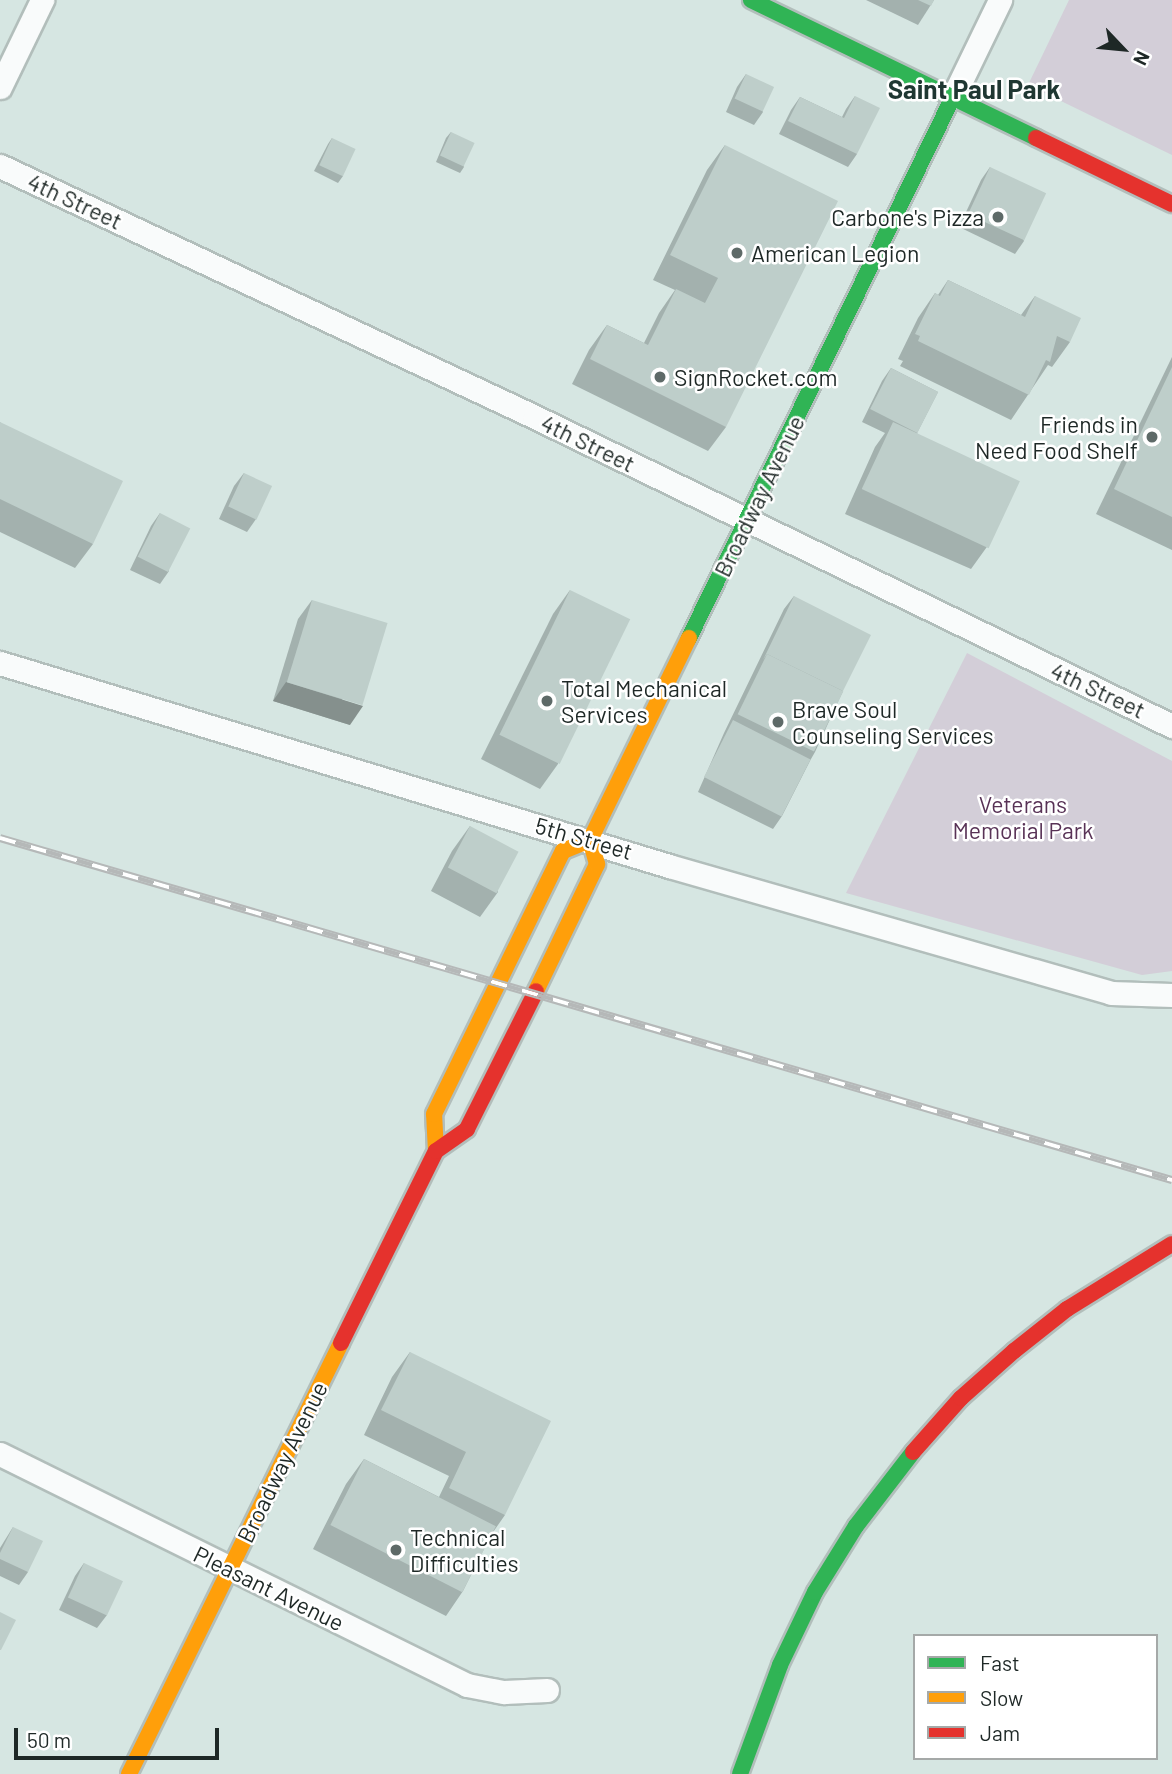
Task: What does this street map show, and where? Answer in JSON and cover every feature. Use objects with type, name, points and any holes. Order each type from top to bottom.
[{"type":"street","points":[[0,87],[42,0]]},
{"type":"street","points":[[751,0],[1172,204]]},
{"type":"street","name":"Broadway Avenue","points":[[436,1151],[434,1114],[563,851],[590,840],[1000,0]]},
{"type":"street","name":"4th Street","points":[[0,166],[747,520],[1172,726]]},
{"type":"street","name":"5th Street","points":[[0,663],[65,686],[1111,992],[1172,995]]},
{"type":"street","name":"Broadway Avenue","points":[[129,1774],[436,1151],[467,1129],[534,994],[597,864],[590,840]]},
{"type":"street","points":[[740,1774],[780,1665],[827,1572],[910,1455],[983,1377],[1067,1309],[1172,1244]]},
{"type":"street","name":"Pleasant Avenue","points":[[0,1454],[467,1685],[504,1692],[547,1690]]},
{"type":"green space","points":[[1069,0],[1172,0],[1172,155],[1028,85]]},
{"type":"green space","name":"Veterans Memorial Park","points":[[967,653],[1172,761],[1172,971],[1142,975],[846,893]]},
{"type":"building","points":[[918,0],[934,0],[931,6]]},
{"type":"building","points":[[746,74],[774,87],[763,112],[735,98]]},
{"type":"building","points":[[855,96],[880,108],[857,154],[788,121],[800,97],[844,118]]},
{"type":"building","points":[[451,132],[475,143],[464,167],[440,156]]},
{"type":"building","points":[[332,138],[356,149],[343,176],[319,165]]},
{"type":"building","points":[[725,145],[838,201],[726,427],[590,359],[607,325],[648,345],[676,289],[705,303],[718,278],[670,255]]},
{"type":"building","name":"Carbone's Pizza","points":[[990,167],[1046,193],[1024,240],[968,214]]},
{"type":"building","points":[[948,280],[1025,317],[1035,296],[1081,318],[1070,342],[1057,336],[1050,362],[1046,360],[1029,395],[918,341],[920,336],[915,334],[935,293],[940,296]]},
{"type":"building","name":"Friends in Need Food Shelf","points":[[1172,367],[1172,517],[1114,489]]},
{"type":"building","points":[[891,368],[938,392],[917,433],[870,409]]},
{"type":"building","points":[[0,422],[123,481],[93,544],[0,499]]},
{"type":"building","points":[[893,422],[1020,481],[989,548],[862,489]]},
{"type":"building","points":[[244,473],[272,486],[256,520],[228,507]]},
{"type":"building","points":[[160,513],[190,528],[168,572],[138,557]]},
{"type":"building","name":"Total Mechanical Services","points":[[570,590],[630,619],[560,764],[499,735]]},
{"type":"building","points":[[794,596],[871,635],[843,691],[767,654],[763,660]]},
{"type":"building","points":[[312,600],[388,623],[362,705],[287,682]]},
{"type":"building","name":"Brave Soul Counseling Services","points":[[767,654],[843,691],[814,751],[738,714]]},
{"type":"building","points":[[733,720],[811,759],[781,817],[704,777]]},
{"type":"building","points":[[470,826],[519,852],[496,893],[448,867]]},
{"type":"building","points":[[410,1352],[551,1421],[505,1515],[449,1488],[466,1452],[381,1410]]},
{"type":"building","points":[[364,1459],[496,1526],[462,1592],[330,1525]]},
{"type":"building","points":[[13,1527],[43,1541],[28,1572],[0,1559],[0,1553]]},
{"type":"building","points":[[84,1563],[123,1581],[107,1616],[68,1597]]},
{"type":"building","points":[[0,1612],[16,1620],[1,1650],[0,1650]]},
{"type":"railway","points":[[0,838],[1172,1180]]},
{"type":"traffic: fast","points":[[751,0],[1036,138]]},
{"type":"traffic: fast","points":[[689,638],[953,97]]},
{"type":"traffic: fast","points":[[740,1774],[780,1665],[815,1592],[856,1526],[913,1452]]},
{"type":"traffic: slow","points":[[436,1151],[434,1114],[563,851],[590,840],[689,638]]},
{"type":"traffic: slow","points":[[536,991],[597,864],[590,840]]},
{"type":"traffic: slow","points":[[129,1774],[341,1343]]},
{"type":"traffic: jam","points":[[1036,138],[1172,204]]},
{"type":"traffic: jam","points":[[341,1343],[436,1151],[467,1129],[536,991]]},
{"type":"traffic: jam","points":[[913,1452],[961,1398],[1014,1351],[1067,1309],[1172,1244]]},
{"type":"place","name":"Carbone's Pizza","points":[[998,217]]},
{"type":"place","name":"American Legion","points":[[737,253]]},
{"type":"place","name":"SignRocket.com","points":[[660,377]]},
{"type":"place","name":"Friends in Need Food Shelf","points":[[1152,437]]},
{"type":"place","name":"Total Mechanical Services","points":[[547,701]]},
{"type":"place","name":"Brave Soul Counseling Services","points":[[778,722]]},
{"type":"place","name":"Technical Difficulties","points":[[396,1550]]},
{"type":"district","name":"Saint Paul Park","points":[[974,89]]}]
